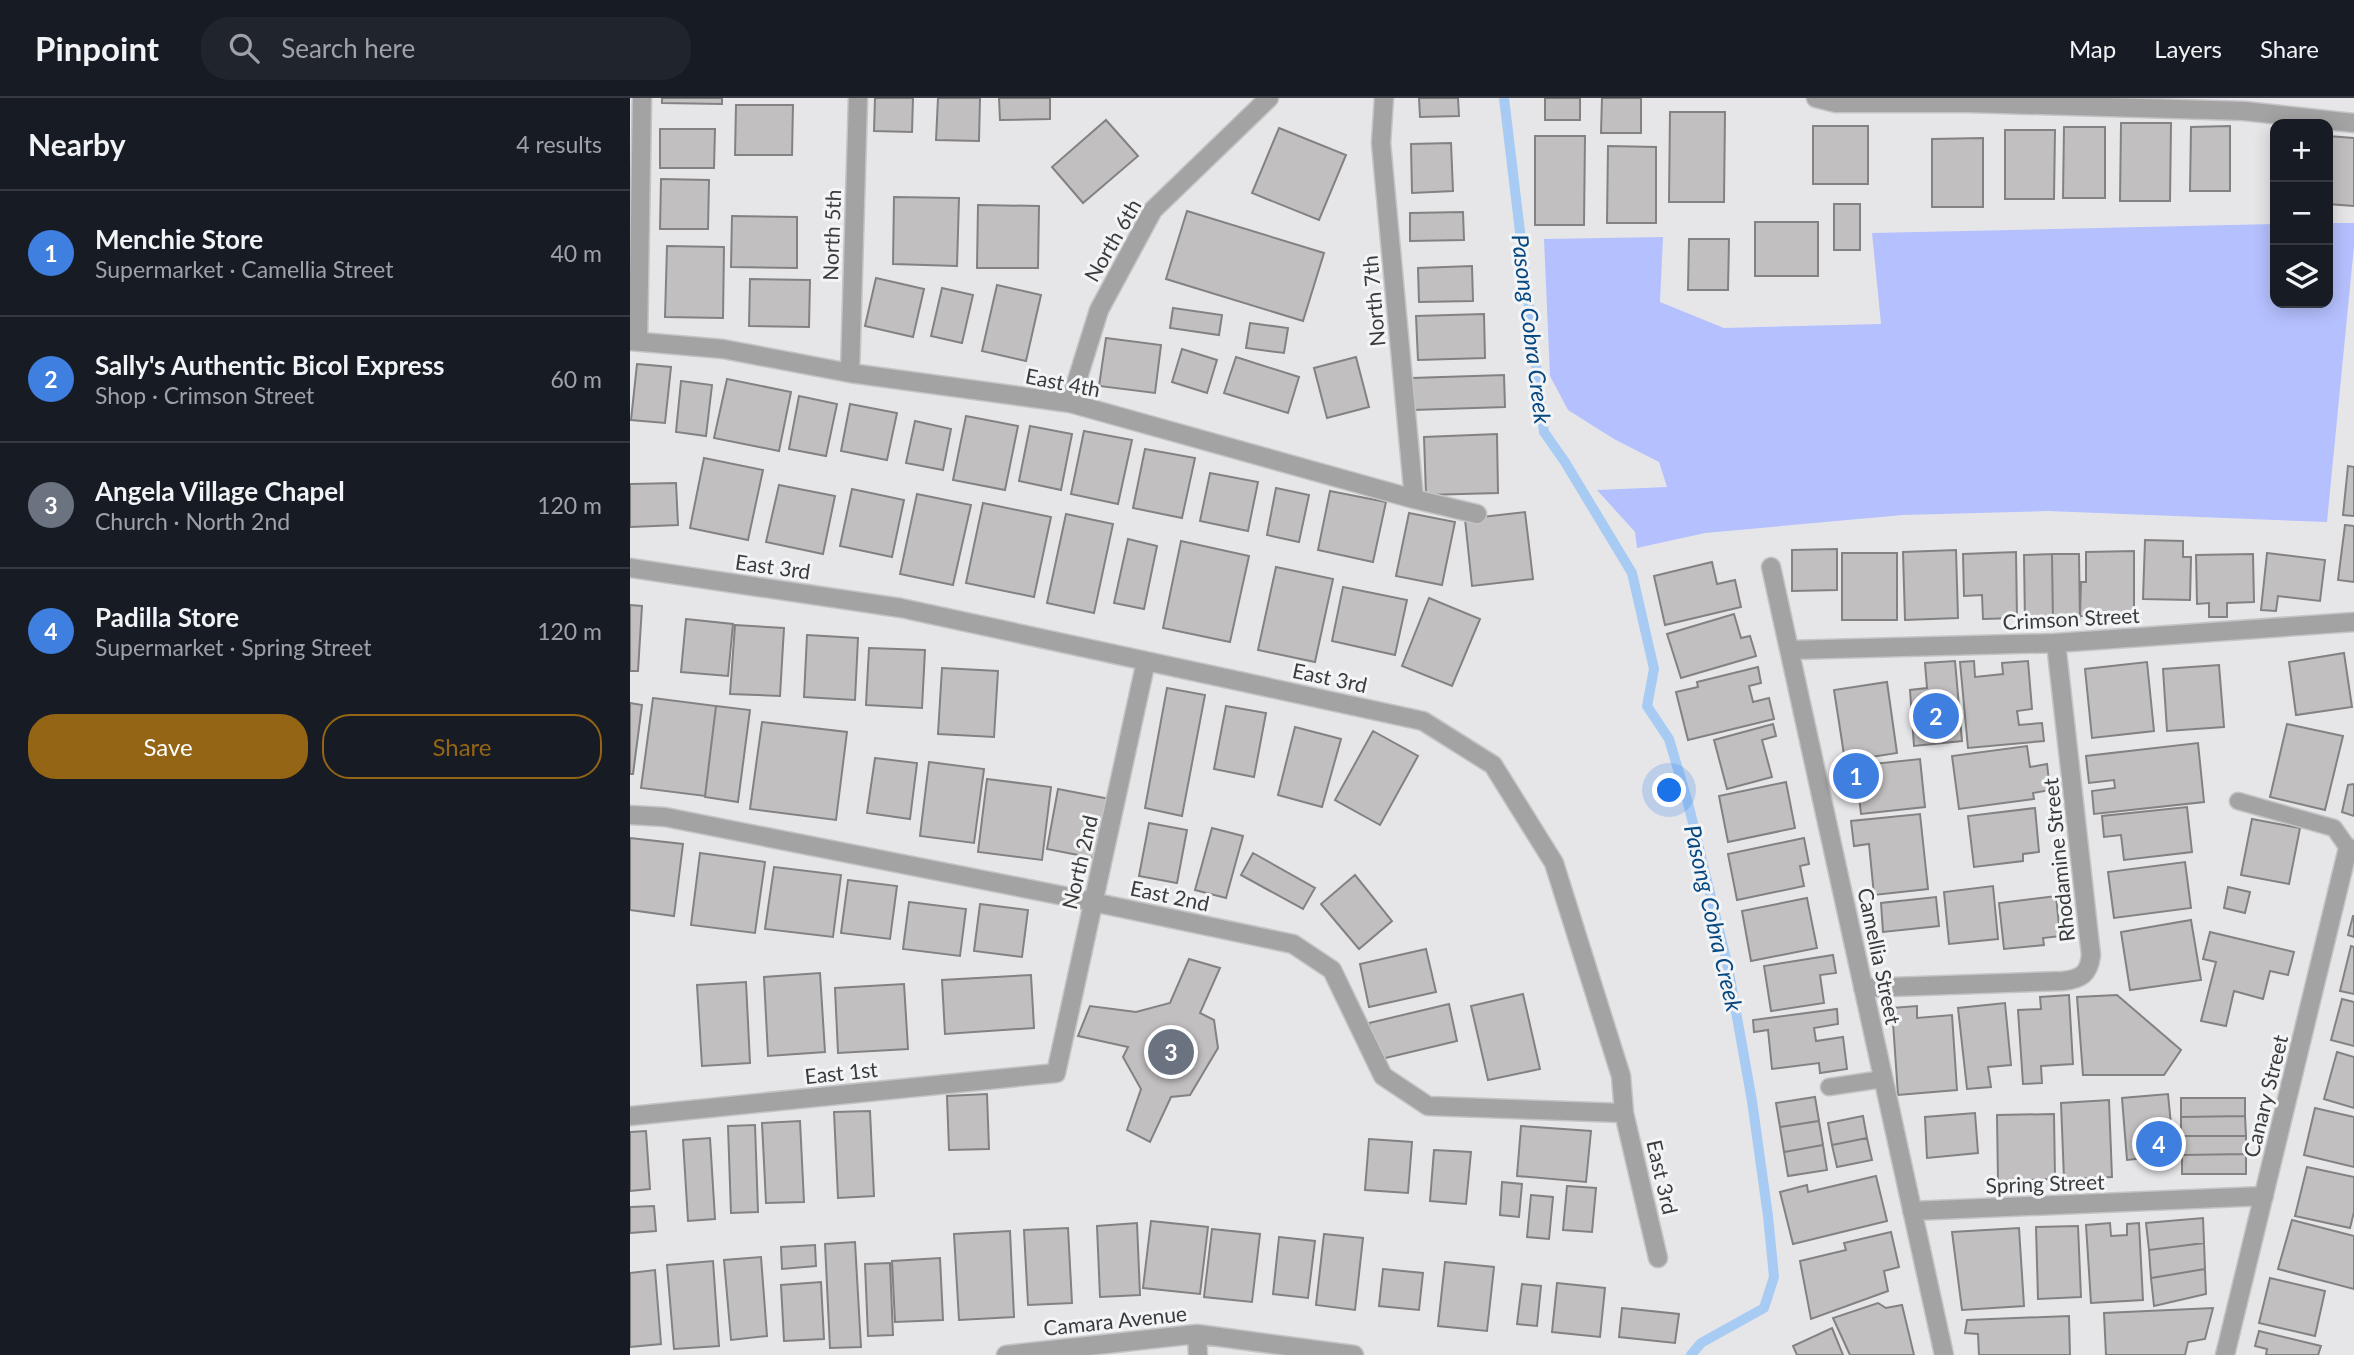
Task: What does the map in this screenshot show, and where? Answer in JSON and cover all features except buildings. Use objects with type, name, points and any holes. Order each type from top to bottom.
[{"type":"street","points":[[634,341],[642,98]]},
{"type":"street","name":"North 5th","points":[[850,373],[858,98]]},
{"type":"street","name":"North 6th","points":[[1070,403],[1098,310],[1153,210],[1269,98]]},
{"type":"street","name":"North 7th","points":[[1384,98],[1381,143],[1414,499]]},
{"type":"street","points":[[1816,98],[2244,104],[2354,122]]},
{"type":"street","name":"East 4th","points":[[634,341],[723,349],[850,373],[1070,403],[1414,499],[1478,514]]},
{"type":"street","name":"Camellia Street","points":[[1771,567],[1944,1355]]},
{"type":"street","name":"East 3rd","points":[[630,568],[901,608],[1423,720],[1493,765],[1554,863],[1621,1076],[1625,1113],[1658,1258]]},
{"type":"street","name":"Crimson Street","points":[[1790,650],[2056,643],[2354,622]]},
{"type":"street","name":"Rhodamine Street","points":[[1863,988],[2063,981],[2085,975],[2091,955],[2056,643]]},
{"type":"street","name":"North 2nd","points":[[1056,1073],[1146,661]]},
{"type":"street","name":"East 2nd","points":[[630,815],[665,817],[1293,944],[1332,970],[1383,1076],[1428,1106],[1625,1113]]},
{"type":"street","name":"Canary Street","points":[[2225,1355],[2351,848]]},
{"type":"street","name":"East 1st","points":[[630,1116],[1056,1073]]},
{"type":"street","name":"Spring Street","points":[[1912,1211],[2264,1196]]},
{"type":"street","points":[[1197,1334],[1198,1355]]},
{"type":"street","name":"Camara Avenue","points":[[1007,1355],[1197,1334],[1354,1355]]},
{"type":"lane","points":[[2238,801],[2334,828],[2351,848]]},
{"type":"lane","points":[[1829,1087],[1883,1079]]},
{"type":"shaded area","points":[[2333,223],[2354,223],[2327,522],[2048,511],[1903,515],[1705,533],[1637,548],[1635,532],[1597,490],[1667,487],[1659,462],[1614,439],[1568,410],[1550,376],[1544,239],[1663,237],[1660,302],[1724,328],[1881,324],[1872,233],[2270,224],[2270,308],[2333,308]]},
{"type":"waterway","name":"Pasong Cobra Creek","points":[[1504,98],[1544,432],[1632,573],[1654,669],[1647,706],[1669,739],[1688,803],[1728,967],[1752,1101],[1774,1277],[1764,1308],[1701,1343],[1691,1355]]},
{"type":"place","name":"Sally's Authentic Bicol Express","points":[[1936,716]]},
{"type":"place","name":"Menchie Store","points":[[1856,776]]},
{"type":"place","name":"Angela Village Chapel","points":[[1171,1052]]},
{"type":"place","name":"Padilla Store","points":[[2159,1144]]}]
